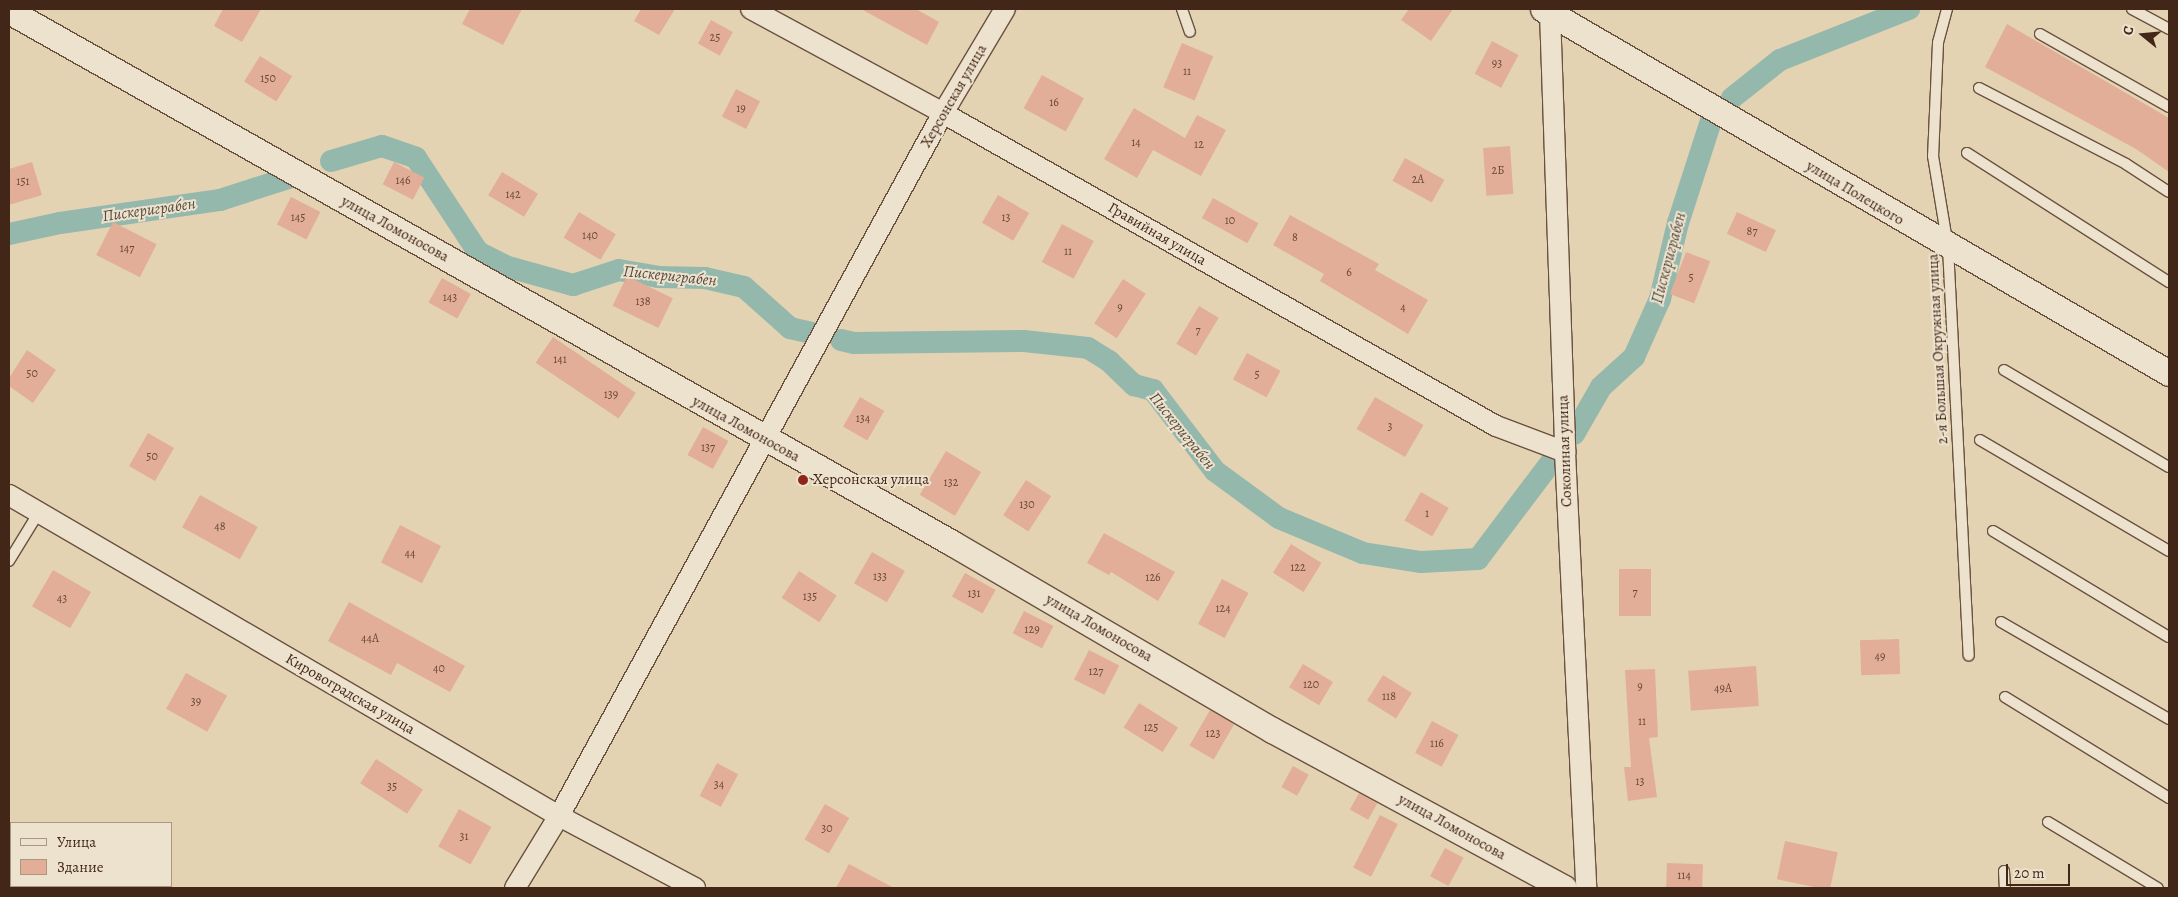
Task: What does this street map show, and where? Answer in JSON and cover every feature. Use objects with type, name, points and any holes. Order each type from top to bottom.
[{"type":"street","name":"Гравийная улица","points":[[751,9],[944,113],[1496,426],[1565,452]]},
{"type":"street","name":"Херсонская улица","points":[[515,888],[559,816],[944,113],[1005,9]]},
{"type":"street","name":"улица Ломоносова","points":[[9,11],[765,440],[960,548],[1272,730],[1564,888]]},
{"type":"street","name":"улица Полецкого","points":[[1546,11],[1948,247],[2169,373]]},
{"type":"street","name":"Соколиная улица","points":[[1546,11],[1586,888]]},
{"type":"street","name":"Кировоградская улица","points":[[9,495],[559,816],[694,888]]},
{"type":"lane","points":[[1182,9],[1190,32]]},
{"type":"lane","name":"2-я Большая Окружная улица","points":[[1947,9],[1938,43],[1933,156],[1948,247],[1969,655]]},
{"type":"lane","points":[[2132,9],[2169,29]]},
{"type":"lane","points":[[2040,34],[2169,107]]},
{"type":"lane","points":[[1979,88],[2126,164],[2169,192]]},
{"type":"lane","points":[[1967,153],[2169,282]]},
{"type":"lane","points":[[2004,370],[2169,467]]},
{"type":"lane","points":[[1980,440],[2169,551]]},
{"type":"lane","points":[[9,561],[39,512]]},
{"type":"lane","points":[[1993,531],[2169,637]]},
{"type":"lane","points":[[2001,622],[2169,719]]},
{"type":"lane","points":[[2005,697],[2169,798]]},
{"type":"lane","points":[[2048,822],[2158,888]]},
{"type":"lane","points":[[2004,871],[2005,888]]},
{"type":"building","points":[[223,9],[261,9],[242,42],[214,26]]},
{"type":"building","points":[[470,9],[522,9],[503,45],[462,24]]},
{"type":"building","points":[[641,9],[675,9],[659,35],[634,21]]},
{"type":"building","points":[[861,9],[916,9],[939,22],[927,45]]},
{"type":"building","points":[[1409,9],[1453,9],[1431,41],[1401,20]]},
{"type":"building","points":[[711,20],[733,32],[720,56],[698,44]]},
{"type":"building","points":[[2007,24],[2169,118],[2169,172],[2136,149],[1985,67]]},
{"type":"building","points":[[1492,41],[1518,55],[1501,88],[1475,74]]},
{"type":"building","points":[[1182,43],[1213,56],[1195,100],[1163,87]]},
{"type":"building","points":[[260,56],[292,76],[276,102],[244,81]]},
{"type":"building","points":[[1042,75],[1084,98],[1066,132],[1024,108]]},
{"type":"building","points":[[736,89],[760,101],[746,129],[722,117]]},
{"type":"building","points":[[1134,108],[1185,138],[1197,115],[1226,130],[1201,176],[1153,150],[1137,178],[1104,159]]},
{"type":"building","points":[[1510,146],[1513,194],[1486,196],[1483,148]]},
{"type":"building","points":[[1405,158],[1444,180],[1432,203],[1392,181]]},
{"type":"building","points":[[32,162],[42,195],[9,205],[9,169]]},
{"type":"building","points":[[394,162],[424,177],[413,200],[383,184]]},
{"type":"building","points":[[502,172],[538,194],[524,217],[488,195]]},
{"type":"building","points":[[998,195],[1029,213],[1013,241],[982,223]]},
{"type":"building","points":[[291,197],[320,212],[306,240],[277,225]]},
{"type":"building","points":[[1213,198],[1258,223],[1247,243],[1202,218]]},
{"type":"building","points":[[579,212],[616,234],[600,260],[564,238]]},
{"type":"building","points":[[1737,212],[1776,230],[1766,252],[1727,234]]},
{"type":"building","points":[[1290,215],[1379,264],[1375,270],[1428,300],[1408,334],[1320,281],[1324,274],[1273,245]]},
{"type":"building","points":[[113,222],[157,244],[140,277],[96,255]]},
{"type":"building","points":[[1062,224],[1094,241],[1074,279],[1042,262]]},
{"type":"building","points":[[1686,252],[1710,261],[1694,303],[1670,294]]},
{"type":"building","points":[[627,276],[673,298],[658,328],[613,306]]},
{"type":"building","points":[[442,278],[471,294],[457,318],[428,302]]},
{"type":"building","points":[[1123,279],[1146,294],[1117,338],[1094,323]]},
{"type":"building","points":[[1199,306],[1219,318],[1196,356],[1176,344]]},
{"type":"building","points":[[553,337],[636,393],[619,419],[536,363]]},
{"type":"building","points":[[27,350],[56,370],[33,403],[9,386],[9,378]]},
{"type":"building","points":[[1247,353],[1281,371],[1266,397],[1233,379]]},
{"type":"building","points":[[860,397],[884,411],[867,440],[843,426]]},
{"type":"building","points":[[1375,397],[1423,425],[1405,457],[1356,429]]},
{"type":"building","points":[[703,427],[728,441],[713,469],[687,455]]},
{"type":"building","points":[[148,433],[174,448],[155,481],[129,466]]},
{"type":"building","points":[[946,451],[981,472],[955,516],[920,495]]},
{"type":"building","points":[[1026,480],[1051,496],[1028,532],[1003,515]]},
{"type":"building","points":[[1421,492],[1449,508],[1432,537],[1404,521]]},
{"type":"building","points":[[200,495],[258,527],[240,559],[182,527]]},
{"type":"building","points":[[400,525],[441,546],[422,583],[381,562]]},
{"type":"building","points":[[1104,533],[1175,572],[1158,601],[1111,572],[1109,575],[1087,563]]},
{"type":"building","points":[[1291,544],[1322,563],[1304,592],[1273,573]]},
{"type":"building","points":[[872,552],[905,571],[887,602],[854,583]]},
{"type":"building","points":[[1619,569],[1651,569],[1651,616],[1619,616]]},
{"type":"building","points":[[53,570],[91,592],[70,628],[32,606]]},
{"type":"building","points":[[799,571],[837,596],[819,622],[782,598]]},
{"type":"building","points":[[965,573],[996,590],[983,614],[952,597]]},
{"type":"building","points":[[1222,579],[1248,593],[1225,638],[1198,624]]},
{"type":"building","points":[[349,602],[465,666],[450,692],[397,663],[391,675],[328,641]]},
{"type":"building","points":[[1024,611],[1053,626],[1042,648],[1013,633]]},
{"type":"building","points":[[1899,639],[1900,674],[1861,675],[1860,640]]},
{"type":"building","points":[[1089,650],[1119,665],[1104,695],[1074,679]]},
{"type":"building","points":[[1303,664],[1333,682],[1319,705],[1289,687]]},
{"type":"building","points":[[1756,666],[1759,706],[1691,711],[1688,671]]},
{"type":"building","points":[[1655,669],[1658,737],[1649,738],[1657,797],[1628,801],[1624,767],[1631,767],[1625,670]]},
{"type":"building","points":[[186,673],[227,696],[207,732],[166,709]]},
{"type":"building","points":[[1383,675],[1412,693],[1396,718],[1367,700]]},
{"type":"building","points":[[1139,703],[1178,727],[1163,752],[1124,728]]},
{"type":"building","points":[[1210,710],[1234,724],[1214,760],[1190,746]]},
{"type":"building","points":[[1432,721],[1458,735],[1442,767],[1415,753]]},
{"type":"building","points":[[376,759],[423,789],[407,814],[360,783]]},
{"type":"building","points":[[717,763],[738,774],[721,807],[700,796]]},
{"type":"building","points":[[1293,766],[1309,775],[1297,796],[1281,787]]},
{"type":"building","points":[[1359,793],[1377,803],[1368,820],[1350,810]]},
{"type":"building","points":[[825,804],[849,818],[829,854],[804,840]]},
{"type":"building","points":[[459,809],[491,827],[471,865],[438,847]]},
{"type":"building","points":[[1380,815],[1398,824],[1371,877],[1353,868]]},
{"type":"building","points":[[1785,841],[1838,852],[1830,888],[1819,888],[1777,879]]},
{"type":"building","points":[[1445,848],[1464,858],[1449,886],[1430,876]]},
{"type":"building","points":[[1667,863],[1703,864],[1702,888],[1666,888]]},
{"type":"building","points":[[849,864],[894,888],[836,888]]},
{"type":"waterway","name":"Пискериграбен","points":[[1732,98],[1780,60],[1909,9]]},
{"type":"waterway","name":"Пискериграбен","points":[[1574,434],[1601,387],[1634,357],[1660,299],[1678,223],[1711,121]]},
{"type":"waterway","name":"Пискериграбен","points":[[331,161],[382,146],[416,158],[478,252],[505,266],[573,285],[619,270],[658,277],[705,278],[744,287],[790,328],[817,334]]},
{"type":"waterway","name":"Пискериграбен","points":[[9,234],[60,223],[220,200],[288,178]]},
{"type":"waterway","name":"Пискериграбен","points":[[841,340],[854,343],[1024,341],[1088,348],[1109,361],[1134,385],[1153,390],[1215,471],[1279,518],[1363,553],[1421,562],[1478,559],[1555,457]]},
{"type":"place","name":"Херсонская улица","points":[[803,480]]}]
